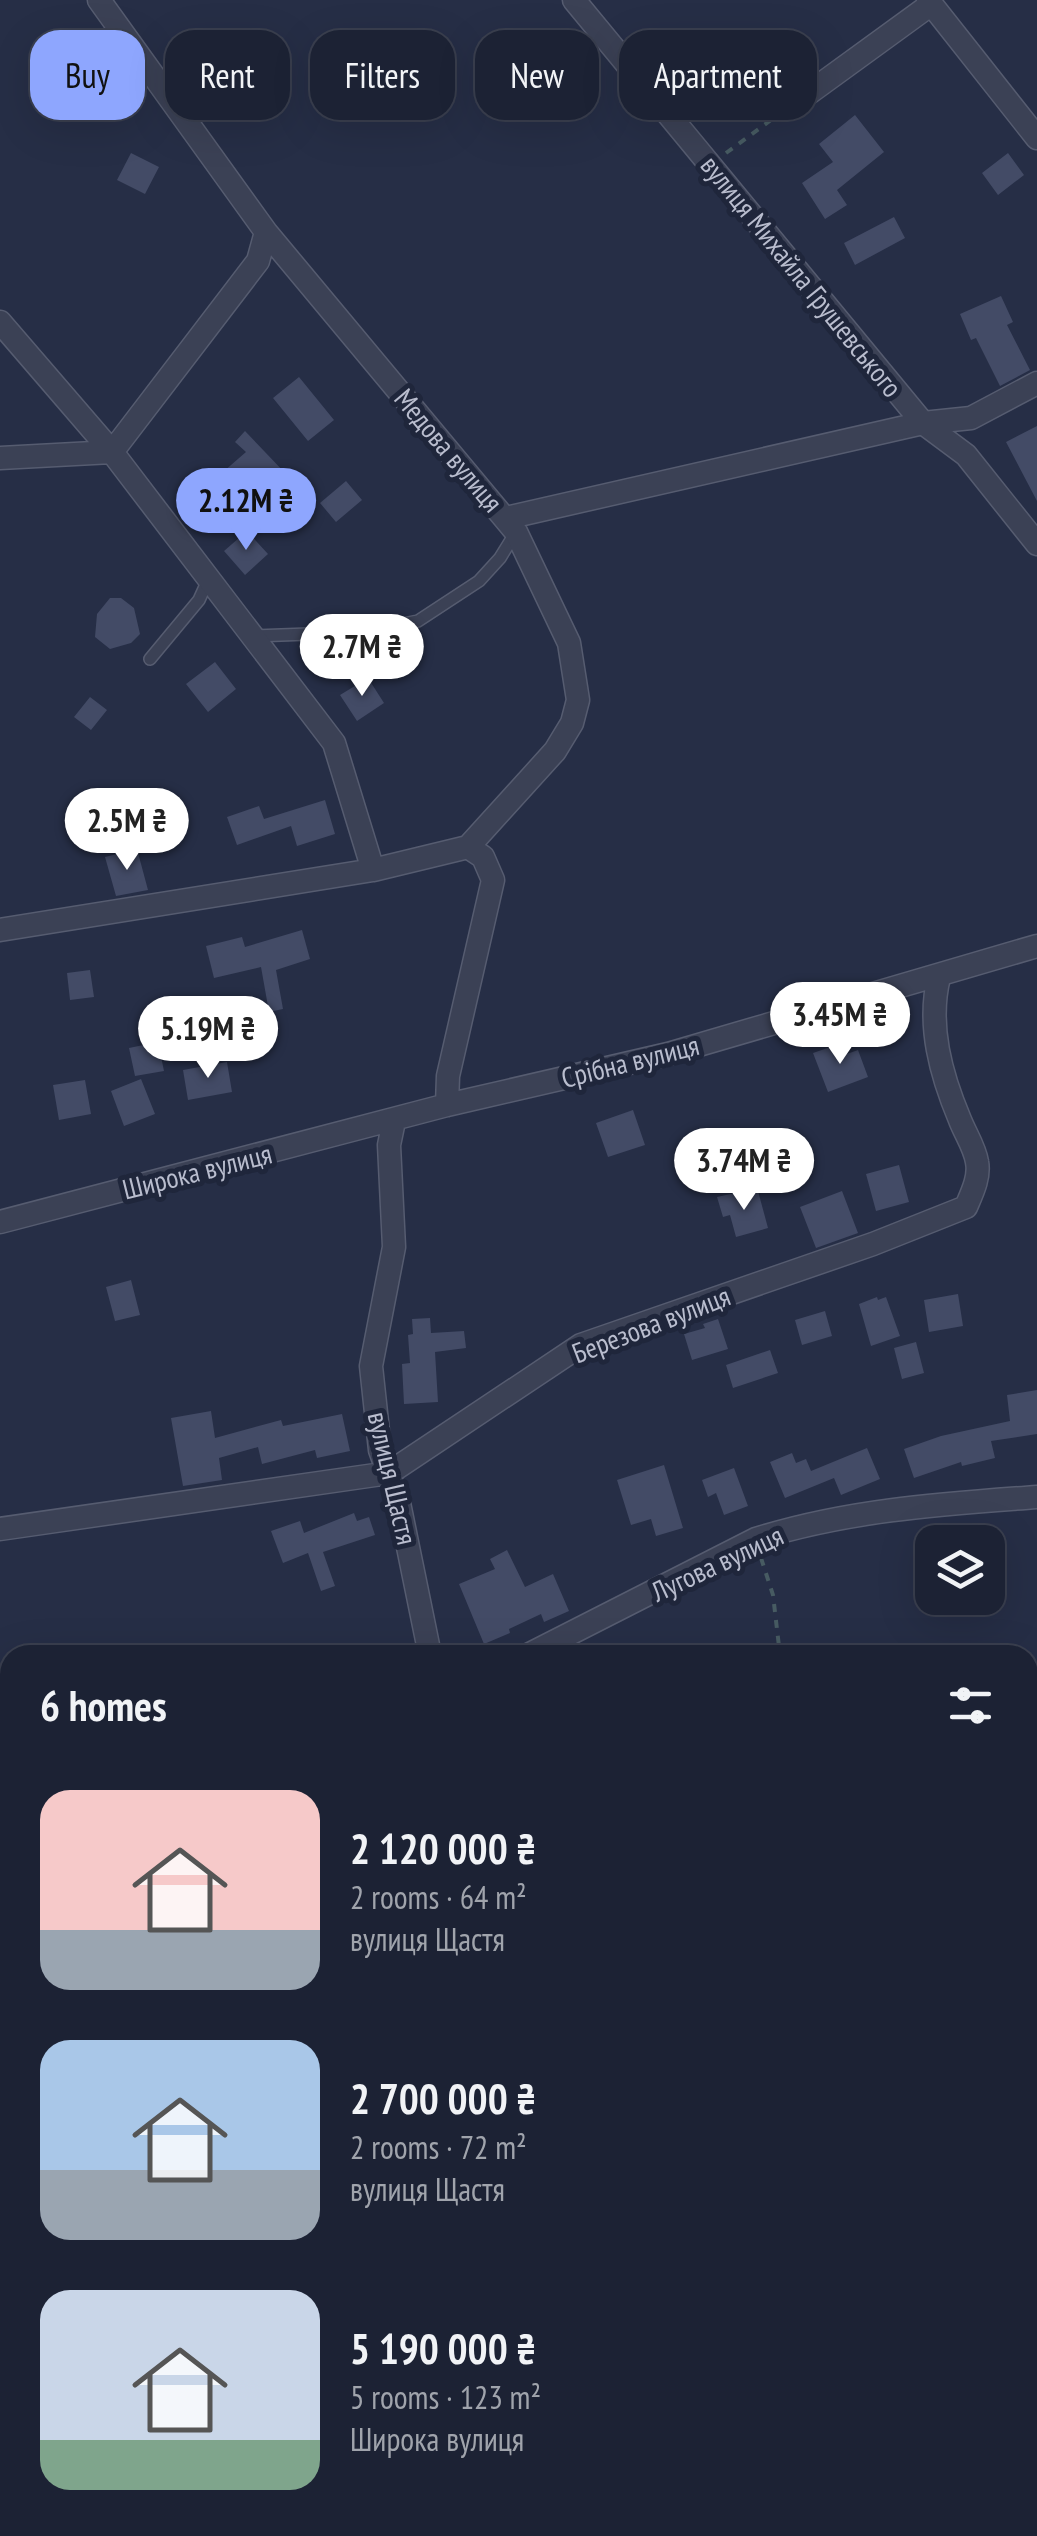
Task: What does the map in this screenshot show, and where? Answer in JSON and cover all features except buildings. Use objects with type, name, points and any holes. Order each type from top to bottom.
[{"type":"street","name":"Медова вулиця","points":[[99,0],[266,232],[511,525],[569,642],[578,700],[572,722],[555,750],[468,847]]},
{"type":"street","name":"вулиця Михайла Грушевського","points":[[574,0],[923,423],[966,454],[1037,544]]},
{"type":"street","points":[[817,86],[929,3],[1037,138]]},
{"type":"street","points":[[0,458],[112,452],[258,261],[266,232]]},
{"type":"street","points":[[0,322],[112,452],[334,743],[373,870]]},
{"type":"street","points":[[511,525],[923,423],[972,418],[1037,383]]},
{"type":"street","points":[[0,930],[373,870],[468,847],[483,857],[493,880],[448,1076],[447,1105]]},
{"type":"street","name":"Срібна вулиця","points":[[394,1121],[668,1054],[1037,946]]},
{"type":"street","name":"Березова вулиця","points":[[0,1529],[389,1473],[581,1345],[873,1244],[966,1207],[977,1180],[978,1162],[947,1090],[935,1040],[935,992],[939,977]]},
{"type":"street","name":"вулиця Щастя","points":[[394,1121],[389,1144],[394,1246],[371,1366],[380,1450],[399,1504],[428,1645]]},
{"type":"street","name":"Широка вулиця","points":[[0,1222],[394,1121]]},
{"type":"street","name":"Лугова вулиця","points":[[548,1645],[756,1539],[791,1528],[884,1509],[1037,1496]]},
{"type":"lane","points":[[253,636],[382,630],[418,622],[478,581],[500,558],[511,525]]},
{"type":"lane","points":[[150,659],[200,600],[209,578]]},
{"type":"path","points":[[711,164],[771,120]]},
{"type":"path","points":[[756,1539],[772,1595],[779,1645]]}]
